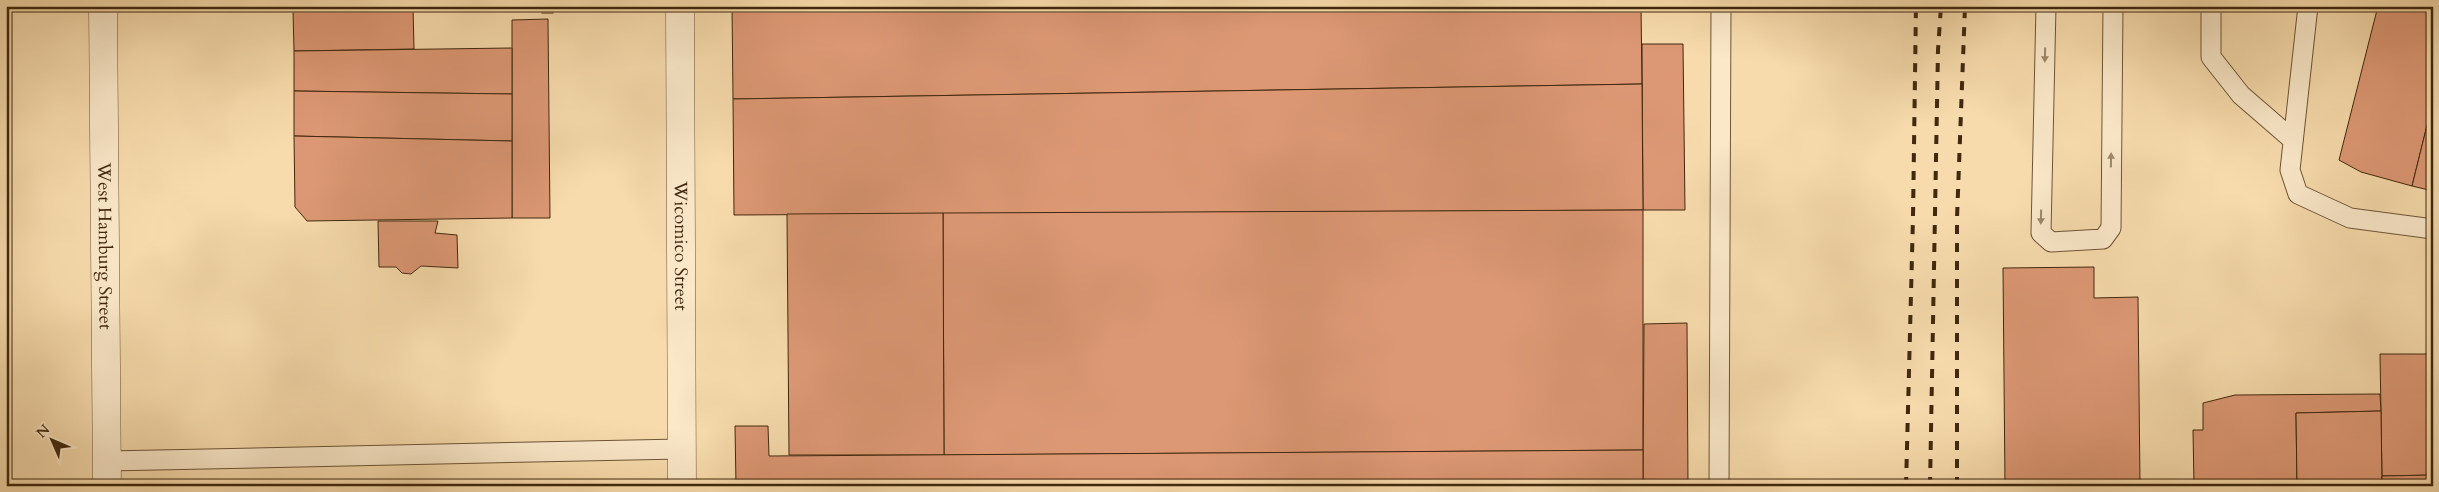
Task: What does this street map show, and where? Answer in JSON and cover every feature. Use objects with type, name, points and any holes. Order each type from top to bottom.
[{"type":"street","name":"West Hamburg Street","points":[[103,6],[107,473]]},
{"type":"street","name":"Wicomico Street","points":[[680,6],[682,486]]},
{"type":"lane","points":[[1719,486],[1721,6]]},
{"type":"lane","points":[[2046,6],[2041,233],[2051,242],[2103,239],[2111,228],[2113,6]]},
{"type":"lane","points":[[2211,6],[2211,56],[2241,95],[2293,140]]},
{"type":"lane","points":[[2308,6],[2290,170],[2298,194],[2350,218],[2433,229]]},
{"type":"lane","points":[[107,473],[681,449]]},
{"type":"building","points":[[293,6],[413,6],[413,7],[293,11]]},
{"type":"building","points":[[542,6],[553,6],[553,13],[542,13]]},
{"type":"building","points":[[555,6],[583,6],[581,9],[557,10]]},
{"type":"building","points":[[732,6],[1641,6],[1642,84],[733,99]]},
{"type":"building","points":[[2378,6],[2433,6],[2433,101],[2412,186],[2361,172],[2339,160]]},
{"type":"building","points":[[413,7],[414,49],[294,51],[293,11]]},
{"type":"building","points":[[548,19],[550,218],[512,218],[512,20]]},
{"type":"building","points":[[1642,44],[1683,44],[1685,210],[1643,210]]},
{"type":"building","points":[[512,48],[512,94],[294,91],[294,51]]},
{"type":"building","points":[[1642,84],[1643,210],[734,215],[733,99]]},
{"type":"building","points":[[294,91],[512,94],[512,141],[294,136]]},
{"type":"building","points":[[2433,101],[2433,191],[2412,186]]},
{"type":"building","points":[[294,136],[512,141],[512,218],[307,221],[295,207]]},
{"type":"building","points":[[1643,210],[1643,450],[944,455],[943,213]]},
{"type":"building","points":[[943,213],[944,455],[789,455],[787,214]]},
{"type":"building","points":[[378,221],[438,221],[435,233],[457,235],[458,268],[421,266],[411,274],[402,273],[396,267],[379,267]]},
{"type":"building","points":[[2094,267],[2094,298],[2138,297],[2140,486],[2005,486],[2003,268]]},
{"type":"building","points":[[1687,323],[1688,486],[1643,486],[1644,324]]},
{"type":"building","points":[[2380,354],[2433,354],[2433,475],[2382,476]]},
{"type":"building","points":[[2380,394],[2381,411],[2296,413],[2297,486],[2194,486],[2193,430],[2203,430],[2203,403],[2235,395]]},
{"type":"building","points":[[2381,411],[2382,486],[2297,486],[2296,413]]},
{"type":"building","points":[[735,426],[768,426],[769,456],[1643,450],[1643,486],[736,486]]},
{"type":"building","points":[[2433,475],[2433,486],[2382,486],[2382,476]]},
{"type":"building","points":[[607,484],[607,486],[426,486],[426,485]]},
{"type":"railway","points":[[1906,486],[1916,6]]},
{"type":"railway","points":[[1930,486],[1938,50],[1941,6]]},
{"type":"railway","points":[[1957,486],[1957,218],[1965,6]]}]
